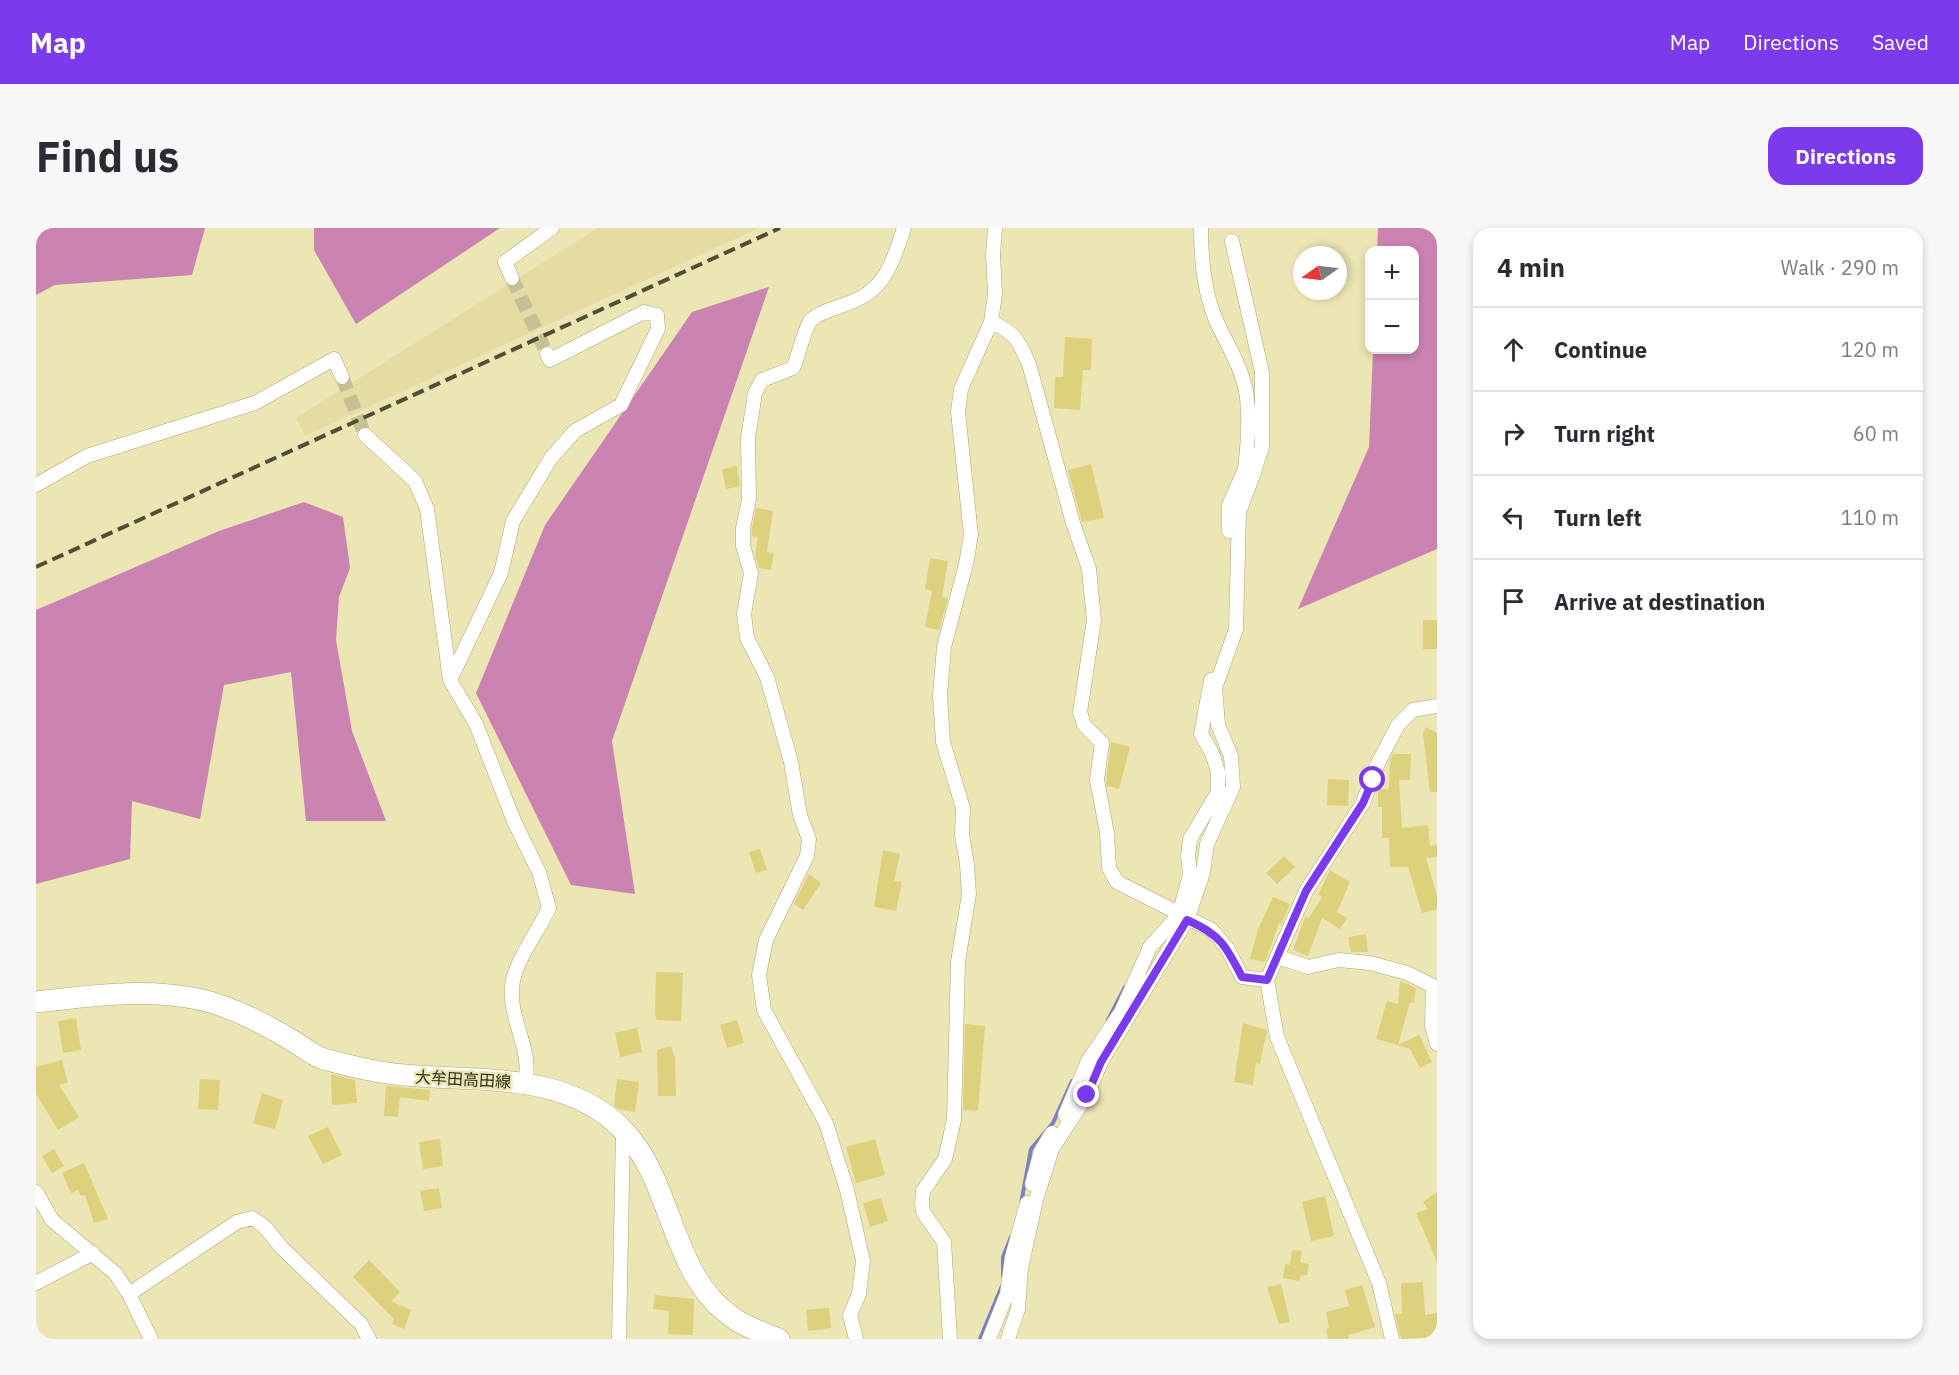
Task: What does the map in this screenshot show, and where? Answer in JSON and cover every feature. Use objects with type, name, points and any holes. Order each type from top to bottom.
[{"type":"main road","name":"大牟田高田線","points":[[36,1002],[115,993],[147,993],[199,999],[230,1009],[292,1040],[319,1058],[404,1076],[525,1082],[546,1087],[581,1102],[604,1114],[623,1130],[654,1176],[684,1258],[699,1282],[737,1320],[780,1339]]},
{"type":"street","points":[[512,278],[505,262],[552,228]]},
{"type":"street","points":[[856,1339],[850,1315],[859,1294],[863,1261],[847,1190],[826,1123],[764,1010],[759,975],[766,940],[807,856],[809,839],[800,815],[791,762],[767,677],[747,638],[744,614],[751,573],[743,546],[743,528],[749,500],[748,438],[755,393],[762,380],[793,368],[810,321],[822,313],[857,300],[876,286],[891,269],[904,228]]},
{"type":"street","points":[[950,1339],[944,1242],[923,1212],[922,1203],[923,1191],[945,1159],[954,1120],[958,962],[969,894],[968,864],[962,835],[963,808],[943,742],[940,695],[944,647],[966,564],[970,535],[958,412],[961,389],[992,322],[995,294],[993,255],[995,228]]},
{"type":"street","points":[[1008,1339],[1018,1309],[1021,1268],[1036,1200],[1052,1149],[1087,1095],[1101,1062],[1183,917],[1203,873],[1207,844],[1233,787],[1231,756],[1218,725],[1215,688],[1236,629],[1239,512],[1249,473],[1246,392],[1237,359],[1213,311],[1201,265],[1201,228]]},
{"type":"street","points":[[989,1339],[1007,1294],[1012,1257],[1041,1151],[1064,1117],[1088,1060],[1120,1012],[1150,947],[1183,917],[1190,874],[1188,856],[1190,839],[1218,792],[1218,772],[1212,753],[1201,734],[1202,718],[1217,657],[1228,627],[1230,505],[1262,447],[1262,372],[1233,241]]},
{"type":"street","points":[[450,680],[501,573],[513,521],[551,458],[575,431],[621,405],[658,329],[657,315],[644,312],[550,360],[547,354]]},
{"type":"street","points":[[992,322],[1010,330],[1029,364],[1073,522],[1089,569],[1094,620],[1080,712],[1084,724],[1102,743],[1097,780],[1107,833],[1109,868],[1117,882],[1212,930],[1227,948],[1242,977],[1267,980]]},
{"type":"street","points":[[36,485],[87,456],[255,403],[334,359],[342,377]]},
{"type":"street","points":[[365,435],[415,481],[427,509],[450,680],[476,724],[514,821],[539,872],[549,908],[516,967],[512,988],[514,1014],[529,1068],[525,1082]]},
{"type":"street","points":[[1392,1339],[1378,1283],[1277,1037],[1267,980],[1306,891],[1363,803],[1376,767],[1398,725],[1413,711],[1437,706]]},
{"type":"street","points":[[1278,957],[1308,967],[1339,960],[1370,963],[1407,974],[1433,986],[1432,1026],[1437,1044]]},
{"type":"street","points":[[619,1339],[623,1130]]},
{"type":"street","points":[[36,1192],[52,1220],[115,1273],[129,1294],[152,1339]]},
{"type":"street","points":[[129,1294],[237,1222],[252,1218],[264,1226],[282,1248],[361,1324],[369,1339]]},
{"type":"street","points":[[36,1282],[93,1253]]},
{"type":"shaded area","points":[[36,228],[205,228],[192,275],[55,285],[36,295]]},
{"type":"shaded area","points":[[314,228],[500,228],[356,324],[314,250]]},
{"type":"shaded area","points":[[598,228],[759,228],[305,436],[296,418]]},
{"type":"shaded area","points":[[1378,228],[1437,228],[1437,549],[1298,609],[1369,447],[1373,354],[1419,354],[1419,246],[1377,246]]},
{"type":"shaded area","points":[[769,287],[612,741],[635,894],[571,885],[476,693],[545,525],[692,312]]},
{"type":"shaded area","points":[[304,502],[343,517],[350,568],[339,597],[336,640],[352,731],[386,821],[306,821],[291,672],[224,685],[200,819],[132,801],[130,859],[36,884],[36,610],[219,531]]},
{"type":"building","points":[[1065,337],[1092,339],[1091,370],[1083,370],[1080,410],[1054,408],[1055,377],[1063,377]]},
{"type":"building","points":[[1091,464],[1104,518],[1082,522],[1068,470]]},
{"type":"building","points":[[737,466],[740,486],[726,489],[722,469]]},
{"type":"building","points":[[756,508],[773,511],[767,552],[774,553],[771,570],[759,568],[755,556],[758,537],[752,536],[752,529]]},
{"type":"building","points":[[930,558],[948,561],[942,597],[948,598],[939,630],[925,627],[932,591],[925,589]]},
{"type":"building","points":[[1423,620],[1437,620],[1437,649],[1423,649]]},
{"type":"building","points":[[1426,727],[1437,733],[1437,792],[1430,792],[1423,733]]},
{"type":"building","points":[[1111,742],[1130,747],[1119,789],[1107,786]]},
{"type":"building","points":[[1393,754],[1411,754],[1410,780],[1399,780],[1402,828],[1428,825],[1430,846],[1437,845],[1437,857],[1426,858],[1437,896],[1437,909],[1422,913],[1408,867],[1390,867],[1389,838],[1382,838],[1382,807],[1378,807],[1378,789],[1389,789],[1390,761]]},
{"type":"building","points":[[1328,779],[1349,780],[1348,806],[1327,805]]},
{"type":"building","points":[[760,849],[767,870],[756,873],[749,852]]},
{"type":"building","points":[[883,850],[900,854],[894,881],[902,882],[896,911],[874,907]]},
{"type":"building","points":[[1284,856],[1295,867],[1277,884],[1266,873]]},
{"type":"building","points":[[1330,870],[1350,882],[1337,912],[1347,918],[1340,929],[1322,918],[1308,956],[1293,950],[1305,917],[1309,918],[1322,897],[1318,895]]},
{"type":"building","points":[[809,874],[821,883],[803,910],[794,904]]},
{"type":"building","points":[[1273,897],[1290,904],[1281,925],[1279,923],[1265,962],[1250,959],[1258,929]]},
{"type":"building","points":[[1366,934],[1368,952],[1351,952],[1348,937]]},
{"type":"building","points":[[656,972],[683,973],[681,1021],[657,1020],[655,1015]]},
{"type":"building","points":[[1400,981],[1416,988],[1414,1003],[1410,1002],[1398,1045],[1376,1039],[1387,1001],[1398,1004]]},
{"type":"building","points":[[76,1018],[81,1050],[63,1053],[58,1021]]},
{"type":"building","points":[[737,1020],[744,1043],[727,1048],[720,1025]]},
{"type":"building","points":[[1243,1023],[1267,1030],[1260,1064],[1256,1063],[1253,1085],[1234,1082]]},
{"type":"building","points":[[965,1024],[985,1026],[978,1111],[963,1110]]},
{"type":"building","points":[[637,1028],[642,1052],[620,1057],[615,1033]]},
{"type":"building","points":[[1419,1035],[1432,1062],[1420,1068],[1410,1049],[1398,1045]]},
{"type":"building","points":[[671,1046],[675,1058],[676,1096],[658,1096],[657,1050]]},
{"type":"building","points":[[62,1060],[68,1083],[59,1085],[79,1117],[58,1130],[36,1094],[36,1067]]},
{"type":"building","points":[[331,1074],[355,1080],[357,1103],[332,1105]]},
{"type":"building","points":[[200,1079],[220,1080],[218,1110],[198,1109]]},
{"type":"building","points":[[617,1079],[639,1082],[635,1112],[614,1106]]},
{"type":"building","points":[[386,1086],[430,1090],[429,1101],[400,1097],[398,1117],[384,1116]]},
{"type":"building","points":[[262,1093],[283,1100],[275,1129],[253,1123]]},
{"type":"building","points":[[328,1127],[342,1155],[323,1164],[308,1136]]},
{"type":"building","points":[[440,1139],[443,1166],[423,1169],[419,1142]]},
{"type":"building","points":[[875,1139],[885,1175],[856,1183],[846,1147]]},
{"type":"building","points":[[54,1149],[64,1166],[52,1173],[42,1156]]},
{"type":"building","points":[[84,1163],[108,1219],[94,1223],[85,1195],[81,1196],[78,1190],[71,1193],[62,1173]]},
{"type":"building","points":[[439,1188],[442,1208],[424,1211],[420,1191]]},
{"type":"building","points":[[1437,1192],[1437,1262],[1416,1213],[1428,1209],[1423,1202]]},
{"type":"building","points":[[1325,1196],[1334,1236],[1311,1241],[1302,1202]]},
{"type":"building","points":[[881,1198],[888,1221],[870,1227],[863,1203]]},
{"type":"building","points":[[1292,1250],[1302,1251],[1300,1262],[1309,1264],[1307,1275],[1300,1276],[1300,1281],[1283,1278],[1285,1264],[1290,1265]]},
{"type":"building","points":[[369,1260],[400,1292],[391,1301],[411,1310],[404,1329],[392,1324],[394,1319],[353,1277]]},
{"type":"building","points":[[1423,1282],[1425,1315],[1437,1313],[1437,1337],[1401,1339],[1395,1314],[1402,1314],[1401,1283]]},
{"type":"building","points":[[1281,1284],[1290,1322],[1279,1324],[1267,1287]]},
{"type":"building","points":[[1362,1285],[1375,1327],[1348,1335],[1349,1339],[1328,1339],[1326,1329],[1329,1328],[1326,1312],[1349,1306],[1345,1290]]},
{"type":"building","points":[[655,1295],[694,1299],[693,1335],[668,1334],[669,1311],[653,1309]]},
{"type":"building","points":[[829,1308],[831,1328],[808,1331],[806,1310]]},
{"type":"waterway","points":[[1108,1020],[1125,987]]},
{"type":"waterway","points":[[1021,1204],[1031,1149],[1053,1123],[1072,1081]]},
{"type":"waterway","points":[[1003,1276],[1003,1257],[1011,1237]]},
{"type":"waterway","points":[[980,1339],[1002,1286]]},
{"type":"tunnel","points":[[512,278],[547,354]]},
{"type":"tunnel","points":[[342,377],[365,435]]},
{"type":"railway","points":[[36,567],[780,228]]},
{"type":"route","points":[[1087,1095],[1101,1062],[1187,920],[1212,930],[1227,948],[1242,977],[1267,980],[1306,891],[1363,803],[1373,780]]}]
